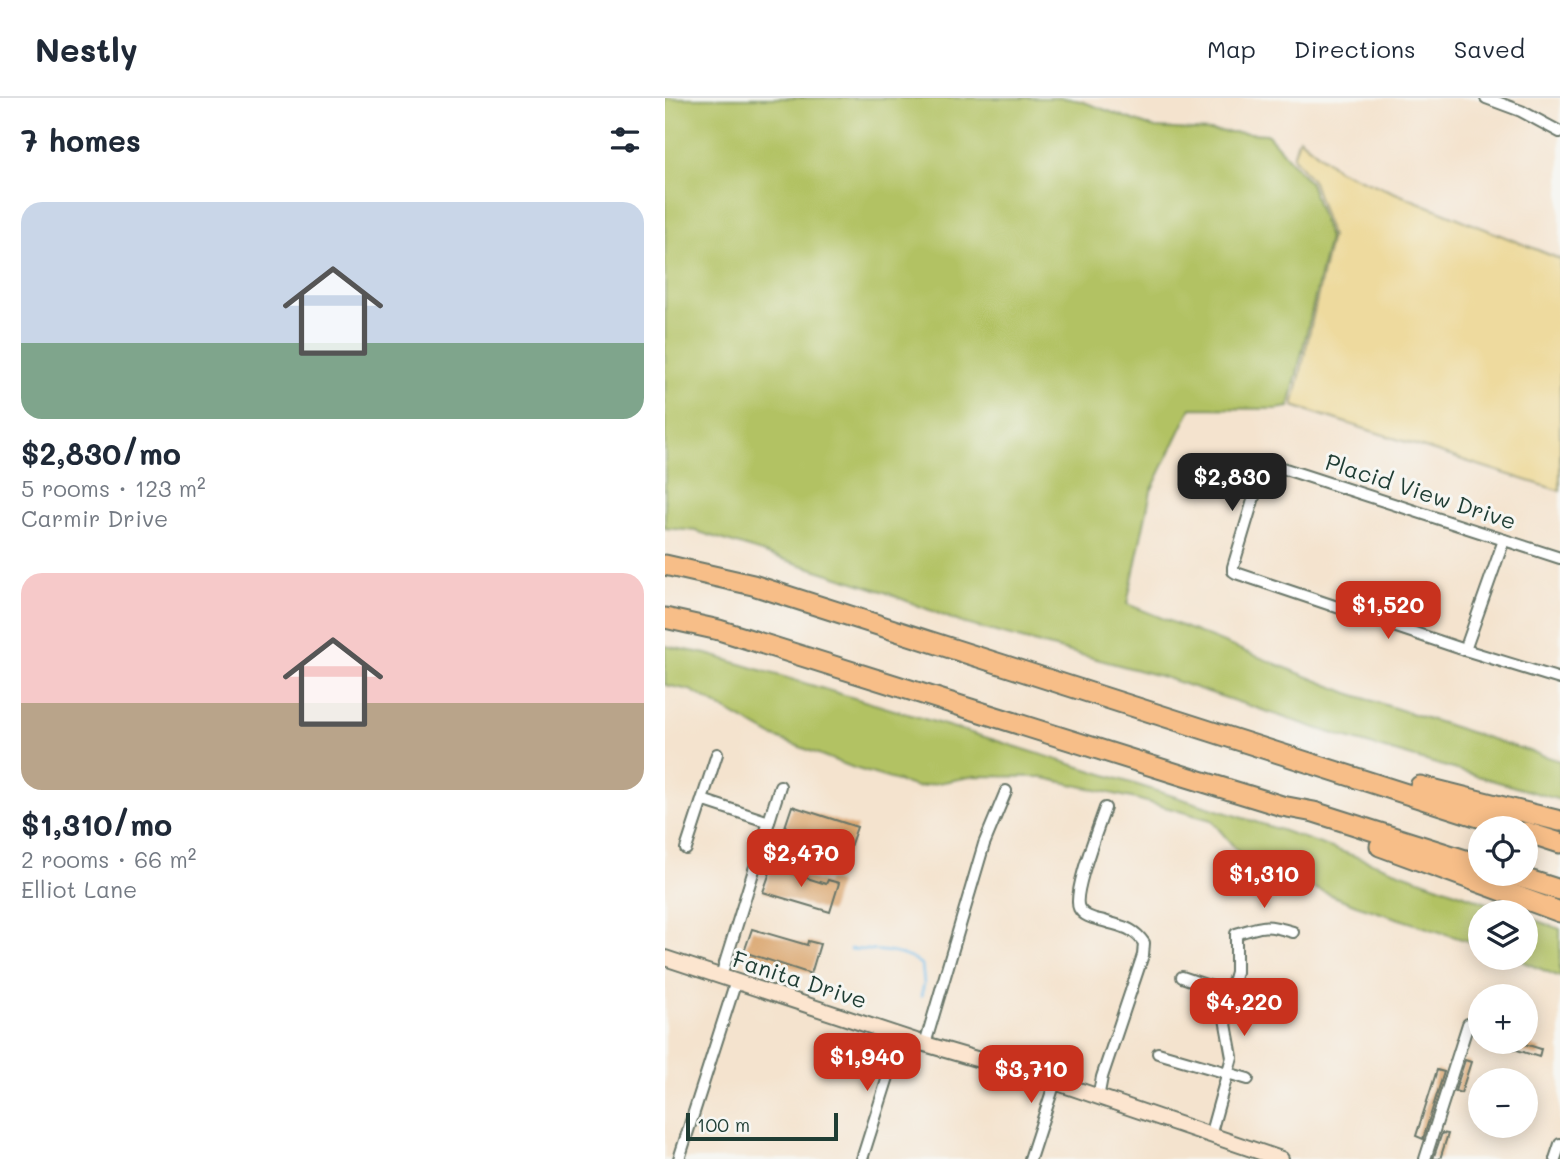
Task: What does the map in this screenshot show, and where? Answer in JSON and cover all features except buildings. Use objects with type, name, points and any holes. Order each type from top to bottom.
[{"type":"highway","points":[[665,565],[753,585],[1476,816]]},
{"type":"highway","points":[[665,618],[719,630],[1282,806],[1314,812],[1468,861]]},
{"type":"highway","points":[[1233,738],[1560,821]]},
{"type":"highway","points":[[1282,806],[1292,813],[1560,912]]},
{"type":"highway","points":[[1538,836],[1560,843]]},
{"type":"highway","points":[[1538,883],[1560,890]]},
{"type":"main road","name":"Fanita Drive","points":[[665,958],[925,1044],[1055,1082],[1281,1159]]},
{"type":"street","points":[[1486,98],[1521,111],[1560,132]]},
{"type":"street","name":"Placid View Drive","points":[[1465,650],[1233,571],[1233,562],[1260,477],[1275,467],[1282,468],[1560,558]]},
{"type":"street","points":[[1504,540],[1465,650],[1560,679]]},
{"type":"street","points":[[686,849],[717,754]]},
{"type":"street","points":[[721,976],[780,786]]},
{"type":"street","points":[[925,1044],[985,844],[1006,791]]},
{"type":"street","points":[[702,800],[769,822]]},
{"type":"street","points":[[1098,1098],[1102,1077],[1143,955],[1144,943],[1139,934],[1131,929],[1088,916],[1080,910],[1077,900],[1105,808]]},
{"type":"street","points":[[1210,1136],[1232,1057],[1224,1013],[1235,972],[1236,934],[1259,926],[1272,926],[1293,932]]},
{"type":"street","points":[[1182,977],[1271,1007]]},
{"type":"street","points":[[679,1159],[736,981]]},
{"type":"street","points":[[1425,1159],[1468,1024]]},
{"type":"street","points":[[862,1159],[901,1036]]},
{"type":"street","points":[[1158,1053],[1248,1079]]},
{"type":"street","points":[[1030,1159],[1055,1082]]},
{"type":"street","points":[[1555,1159],[1560,1144]]},
{"type":"green space","points":[[665,98],[1064,98],[1081,101],[1155,128],[1267,134],[1310,183],[1329,238],[1289,407],[1191,408],[1151,491],[1127,604],[1348,693],[1560,761],[1560,800],[1340,736],[1160,676],[962,623],[882,591],[696,531],[665,528]]},
{"type":"green space","points":[[665,646],[707,654],[1281,830],[1478,900],[1468,900],[1468,941],[1356,905],[1246,861],[1211,820],[1040,777],[975,776],[917,787],[854,768],[772,736],[690,690],[665,685]]},
{"type":"green space","points":[[1538,921],[1560,929],[1560,977],[1538,968]]},
{"type":"sand","points":[[1299,138],[1338,170],[1560,259],[1560,491],[1293,406],[1331,236],[1313,182],[1293,157]]},
{"type":"waterway","points":[[850,949],[897,953],[922,965],[924,984],[921,996]]}]
